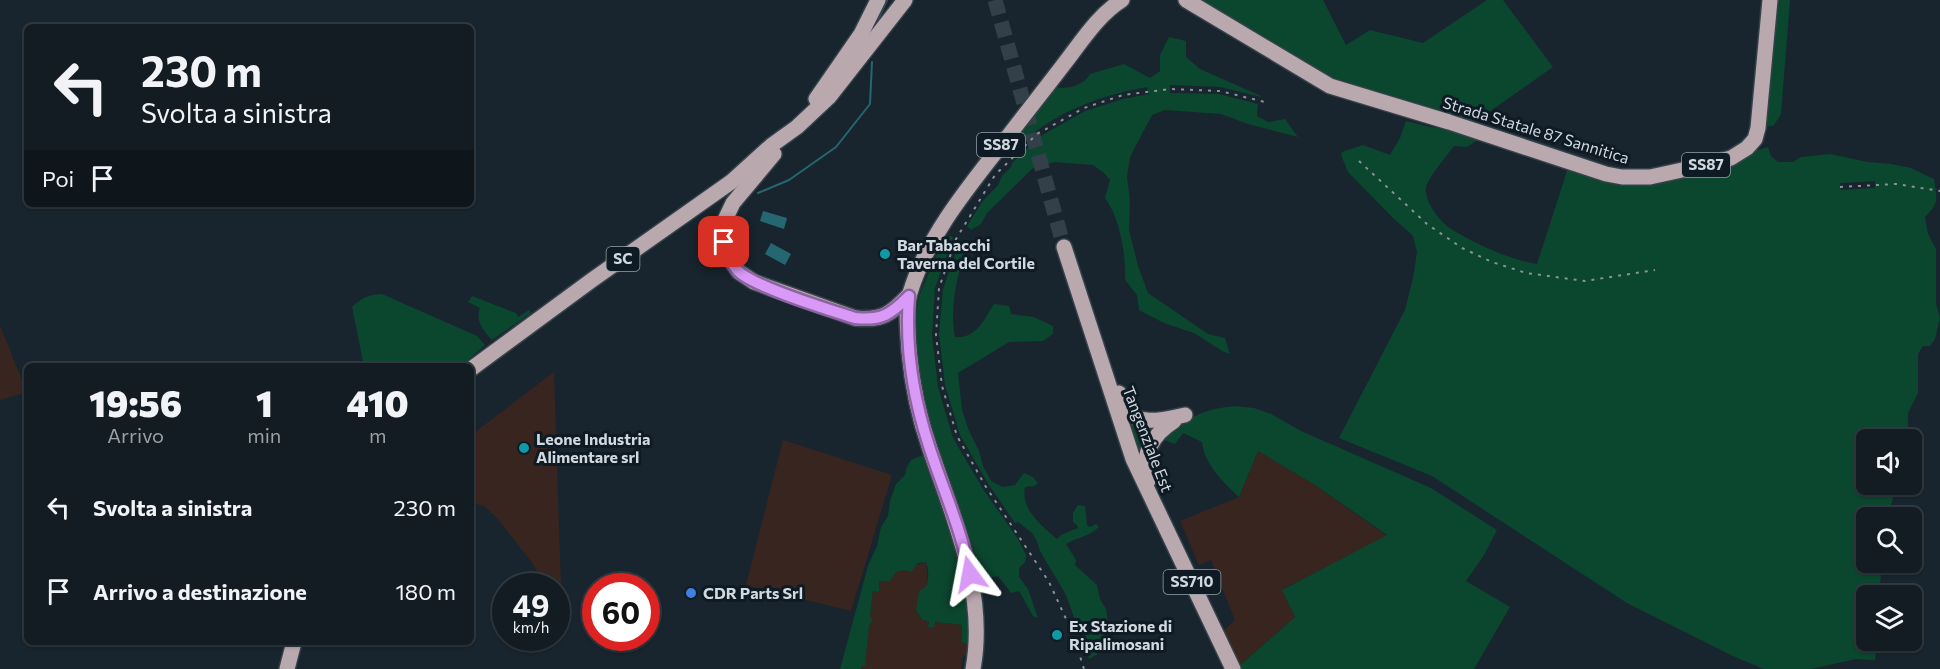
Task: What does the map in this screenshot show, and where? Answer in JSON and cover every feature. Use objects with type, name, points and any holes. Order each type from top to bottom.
[{"type":"main road","points":[[772,145],[794,120],[826,72],[854,27],[867,0]]},
{"type":"main road","points":[[878,0],[861,34],[797,127],[733,202],[724,222],[724,242],[729,258],[739,272],[754,282],[855,318],[868,320],[893,312],[909,296]]},
{"type":"main road","points":[[772,145],[797,127],[830,97],[905,0]]},
{"type":"main road","name":"SS87","points":[[973,669],[977,650],[977,630],[973,593],[966,556],[954,514],[930,449],[912,380],[908,335],[909,296],[917,273],[940,230],[984,167],[1090,29],[1122,0]]},
{"type":"main road","name":"Strada Statale 87 Sannitica","points":[[1186,0],[1330,86],[1449,122],[1606,174],[1637,178],[1731,158],[1742,152],[1755,139],[1758,128],[1770,0]]},
{"type":"main road","name":"SC","points":[[474,367],[731,182],[772,145]]},
{"type":"main road","name":"Tangenziale Est","points":[[1064,247],[1133,459],[1233,669]]},
{"type":"main road","points":[[1103,366],[1116,383],[1125,408],[1133,415],[1146,421],[1185,415],[1160,430],[1149,447],[1146,465],[1150,496]]},
{"type":"main road","points":[[287,669],[293,645]]},
{"type":"shaded area","points":[[0,326],[24,385],[24,393],[0,400]]},
{"type":"shaded area","points":[[554,372],[560,573],[538,573],[497,518],[485,507],[474,503],[474,433]]},
{"type":"shaded area","points":[[783,440],[892,475],[851,611],[746,585]]},
{"type":"shaded area","points":[[1258,451],[1315,485],[1387,536],[1283,589],[1295,617],[1238,667],[1222,632],[1235,620],[1211,560],[1199,565],[1180,521],[1239,497]]},
{"type":"shaded area","points":[[926,562],[928,585],[916,610],[922,620],[929,621],[928,627],[935,622],[962,625],[961,642],[971,646],[969,654],[961,658],[961,669],[861,669],[864,666],[873,591],[879,581],[896,572]]},
{"type":"green space","points":[[1196,0],[1323,0],[1346,45],[1370,30],[1423,43],[1487,0],[1503,0],[1553,67],[1472,124],[1333,81]]},
{"type":"green space","points":[[1776,0],[1790,0],[1781,114],[1774,125],[1767,127]]},
{"type":"green space","points":[[1169,37],[1186,41],[1186,57],[1200,69],[1261,97],[1220,87],[1170,85],[1170,93],[1219,94],[1258,104],[1257,116],[1268,122],[1285,119],[1298,137],[1248,124],[1221,114],[1165,110],[1152,115],[1130,157],[1127,177],[1130,200],[1129,230],[1148,293],[1208,334],[1225,338],[1230,354],[1194,333],[1164,323],[1139,310],[1137,295],[1125,280],[1121,237],[1115,216],[1105,198],[1110,180],[1093,165],[1055,162],[1033,168],[987,213],[981,224],[971,230],[967,226],[1012,163],[1039,137],[1085,111],[1123,99],[1149,94],[1147,87],[1117,93],[1075,108],[1036,131],[1009,156],[1006,151],[1056,87],[1075,86],[1090,74],[1124,64],[1150,78],[1160,71],[1160,55]]},
{"type":"green space","points":[[1406,121],[1443,128],[1478,140],[1467,147],[1454,146],[1438,167],[1426,188],[1430,205],[1442,221],[1460,234],[1504,255],[1537,264],[1568,168],[1611,182],[1717,169],[1746,158],[1754,151],[1768,147],[1771,156],[1778,162],[1793,162],[1801,157],[1830,154],[1911,168],[1934,179],[1936,200],[1933,208],[1925,217],[1928,234],[1936,249],[1936,304],[1940,318],[1935,339],[1930,346],[1923,346],[1918,354],[1918,393],[1908,413],[1908,429],[1856,429],[1856,495],[1894,495],[1890,507],[1856,507],[1856,573],[1881,573],[1880,585],[1856,585],[1856,651],[1876,651],[1875,660],[1856,659],[1811,669],[1764,669],[1735,657],[1627,603],[1432,476],[1339,438],[1405,310],[1417,252],[1413,236],[1348,172],[1341,155],[1342,152],[1363,145],[1390,155],[1400,138]],"holes":[[[1875,181],[1875,188],[1841,190],[1840,183]]]},
{"type":"green space","points":[[951,236],[953,238],[935,288],[932,335],[938,387],[953,438],[1026,555],[1025,562],[1019,568],[1019,577],[1028,589],[1038,618],[1033,616],[1019,591],[1011,593],[998,576],[975,579],[920,395],[913,329],[919,296],[943,240]]},
{"type":"green space","points":[[960,240],[965,247],[954,303],[955,337],[969,335],[979,327],[994,304],[1009,306],[1011,314],[1034,317],[1053,326],[1053,334],[1043,341],[1009,342],[958,373],[962,410],[991,481],[1003,487],[1015,485],[1024,473],[1033,477],[1038,483],[1025,487],[1026,503],[1034,516],[1057,539],[1078,528],[1073,522],[1073,513],[1078,505],[1085,506],[1087,525],[1090,527],[1096,524],[1099,527],[1066,544],[1076,560],[1075,565],[1097,585],[1100,599],[1106,609],[1110,635],[1105,646],[1089,659],[1066,595],[1040,551],[1037,541],[1032,533],[1018,522],[1015,523],[989,485],[960,435],[945,385],[939,334],[943,289]]},
{"type":"green space","points":[[382,294],[477,336],[485,345],[464,363],[363,363],[352,307],[366,297]]},
{"type":"green space","points":[[472,296],[516,313],[518,317],[529,310],[531,313],[492,340],[478,317],[480,308],[468,302]]},
{"type":"green space","points":[[1235,406],[1254,408],[1271,414],[1301,431],[1431,488],[1497,530],[1484,555],[1466,581],[1510,607],[1474,669],[1239,669],[1238,667],[1295,617],[1282,590],[1387,535],[1315,485],[1258,451],[1239,497],[1211,465],[1202,442],[1183,433],[1175,444],[1161,439],[1203,412]]},
{"type":"green space","points":[[1122,412],[1158,426],[1141,460]]},
{"type":"green space","points":[[923,455],[928,459],[967,582],[971,646],[961,642],[962,625],[935,622],[934,628],[928,627],[929,621],[922,620],[916,610],[919,591],[926,586],[928,574],[926,562],[918,563],[911,572],[904,570],[896,572],[890,581],[879,581],[879,592],[873,591],[870,616],[872,621],[869,626],[865,666],[861,669],[840,669],[868,566],[877,546],[881,527],[888,516],[896,484],[905,475],[911,460]]},
{"type":"water","points":[[763,211],[787,218],[784,229],[760,221]]},
{"type":"water","points":[[771,243],[791,254],[785,265],[765,254]]},
{"type":"waterway","points":[[874,28],[887,0]]},
{"type":"waterway","points":[[758,193],[789,180],[836,147],[870,104],[872,62]]},
{"type":"tunnel","points":[[995,0],[1064,247]]},
{"type":"railway","points":[[1084,669],[1073,634],[1049,582],[986,487],[957,436],[942,386],[936,335],[939,288],[956,239],[995,175],[1037,134],[1084,108],[1123,95],[1170,89],[1220,91],[1269,103]]},
{"type":"railway","points":[[1359,161],[1427,224],[1462,248],[1492,262],[1526,273],[1585,281],[1655,270]]},
{"type":"railway","points":[[1840,187],[1896,184],[1940,191]]},
{"type":"place","name":"Bar Tabacchi Taverna del Cortile","points":[[885,254]]},
{"type":"place","name":"Leone Industria Alimentare srl","points":[[524,448]]},
{"type":"place","name":"CDR Parts Srl","points":[[691,593]]},
{"type":"place","name":"Ex Stazione di Ripalimosani","points":[[1057,635]]},
{"type":"route","points":[[724,242],[729,258],[739,272],[754,282],[855,318],[868,320],[893,312],[909,296],[908,335],[912,380],[926,436],[954,514],[970,574]]}]
